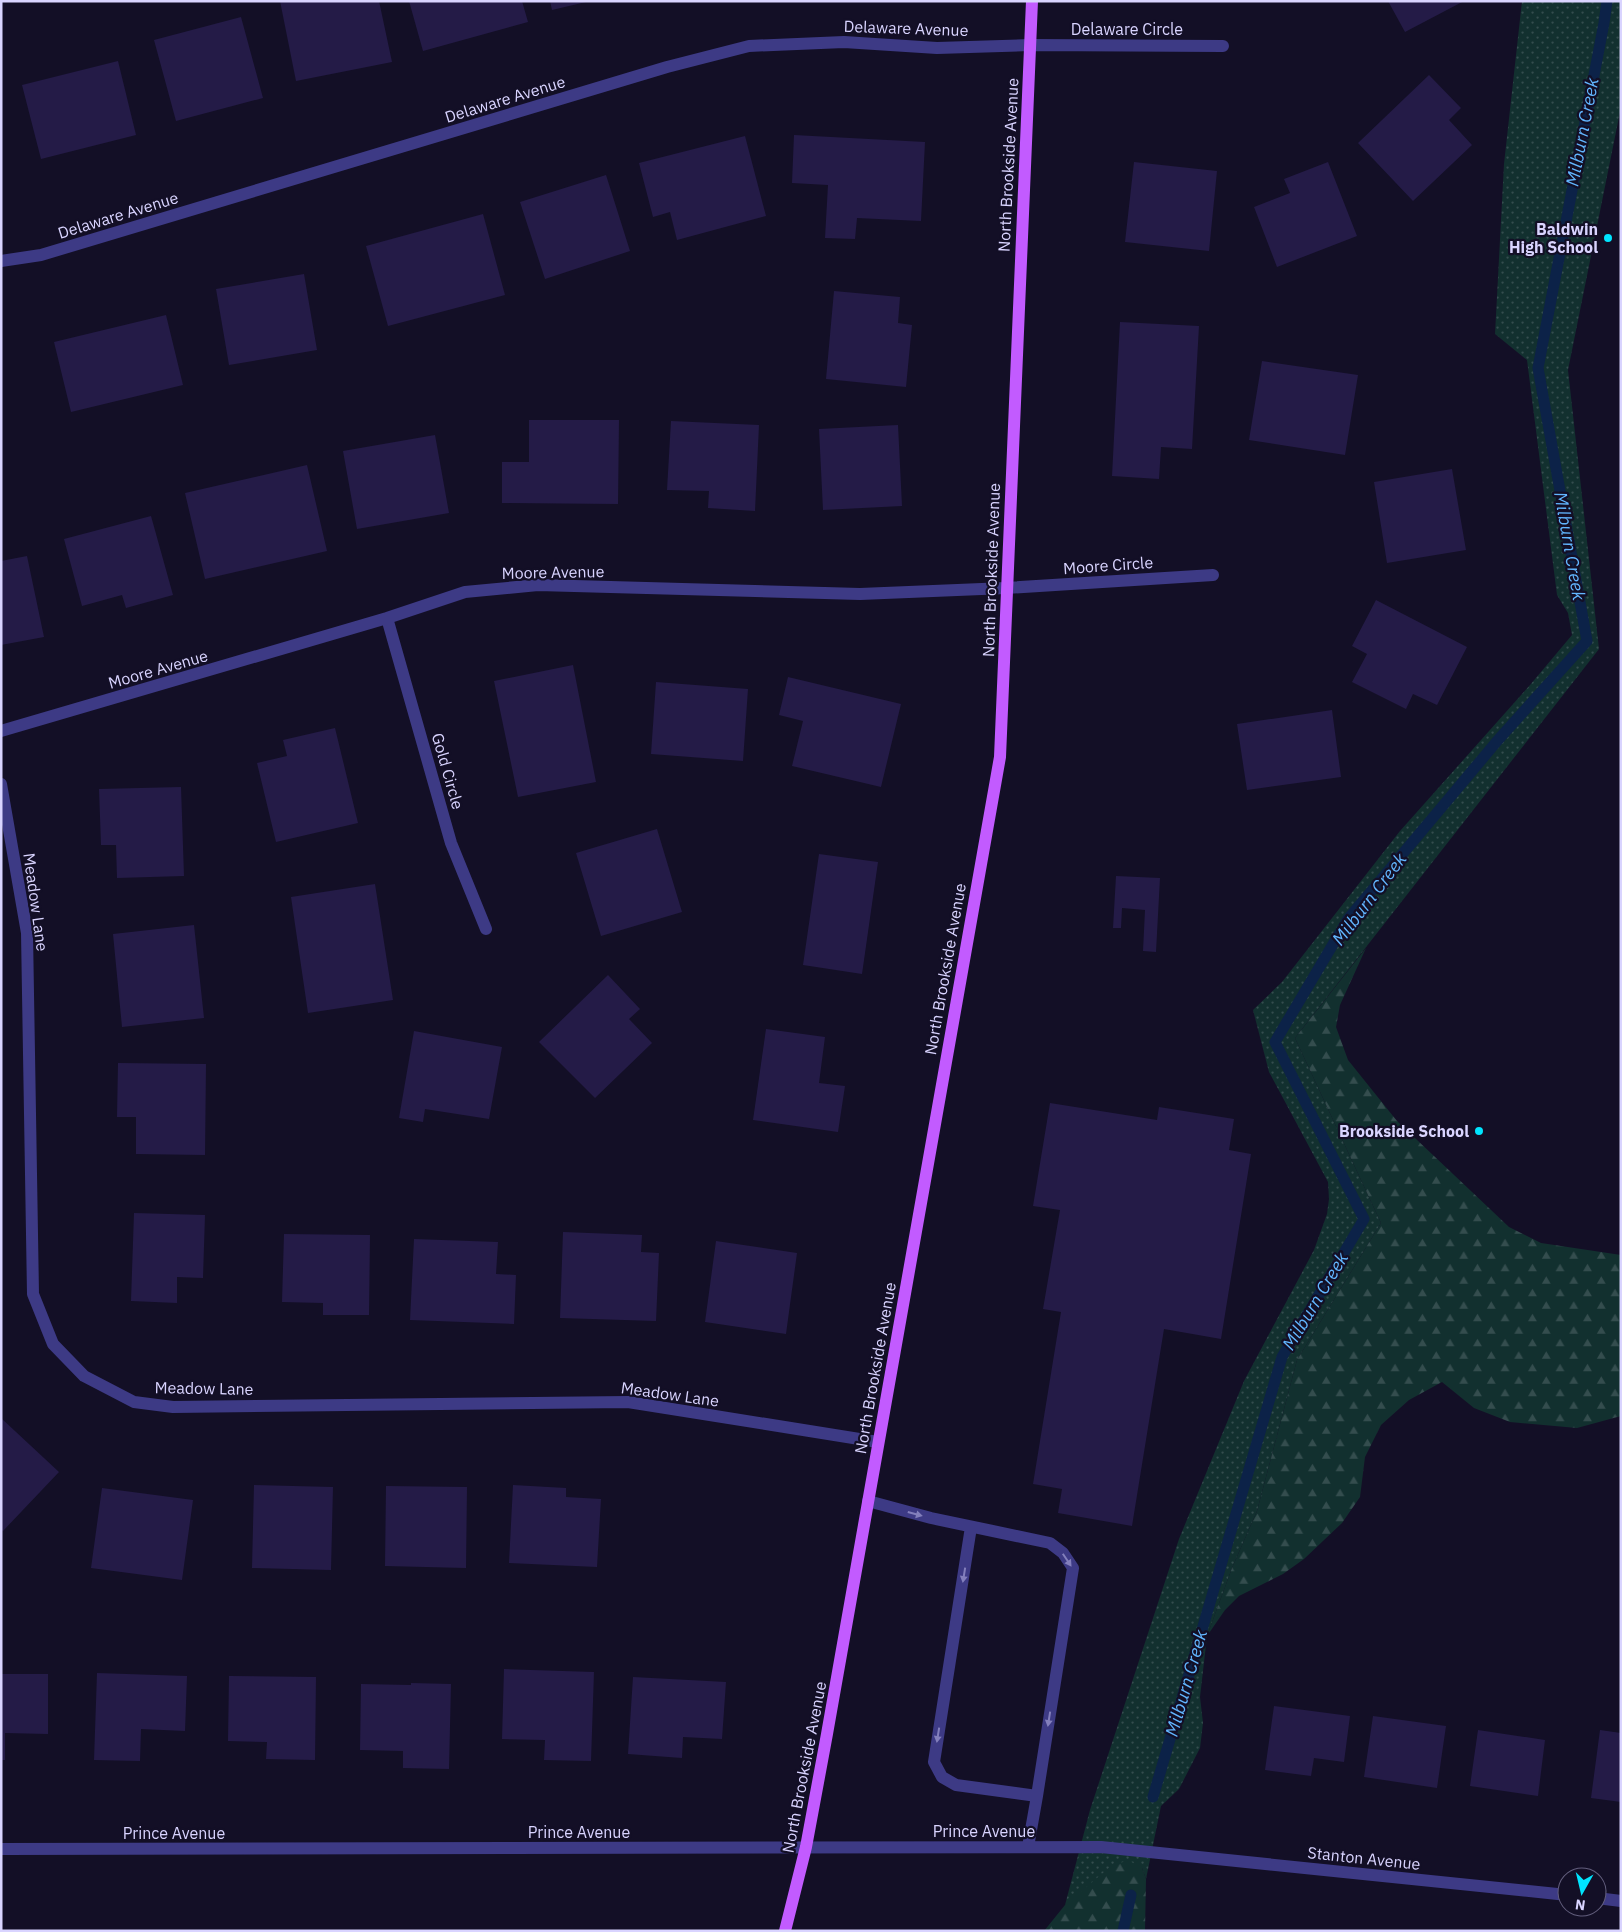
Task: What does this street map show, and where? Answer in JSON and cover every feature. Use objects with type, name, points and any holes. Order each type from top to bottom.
[{"type":"main road","name":"North Brookside Avenue","points":[[786,1931],[806,1847],[1000,757],[1032,1]]},
{"type":"street","name":"Delaware Avenue","points":[[1,261],[41,255],[667,67],[749,46],[844,42],[937,48],[1030,45]]},
{"type":"street","name":"Delaware Circle","points":[[1030,45],[1223,46]]},
{"type":"street","name":"Moore Circle","points":[[1006,588],[1213,575]]},
{"type":"street","name":"Moore Avenue","points":[[1,732],[387,618],[465,592],[538,585],[860,594],[1006,588]]},
{"type":"street","name":"Gold Circle","points":[[387,618],[451,842],[486,929]]},
{"type":"street","name":"Meadow Lane","points":[[1,784],[27,933],[33,1294],[53,1344],[84,1376],[134,1402],[173,1406],[628,1402],[878,1442]]},
{"type":"street","points":[[868,1501],[931,1518],[1050,1543],[1063,1553],[1072,1568],[1028,1848]]},
{"type":"street","points":[[971,1526],[934,1762],[942,1777],[956,1785],[1037,1796]]},
{"type":"street","name":"Prince Avenue","points":[[1,1849],[1101,1847],[1157,1853]]},
{"type":"street","name":"Stanton Avenue","points":[[1157,1853],[1557,1894]]},
{"type":"street","points":[[1607,1899],[1621,1901]]},
{"type":"green space","points":[[1522,1],[1621,1],[1621,107],[1568,370],[1599,649],[1295,1038],[1381,1223],[1297,1360],[1257,1511],[1232,1568],[1207,1636],[1200,1697],[1203,1723],[1200,1748],[1179,1789],[1161,1806],[1146,1879],[1142,1868],[1065,1905],[1090,1810],[1179,1539],[1244,1381],[1314,1250],[1327,1214],[1329,1199],[1328,1182],[1269,1072],[1253,1010],[1282,982],[1400,831],[1572,635],[1568,613],[1557,595],[1527,360],[1495,334],[1504,164]]},
{"type":"green space","points":[[1366,948],[1340,1005],[1336,1027],[1348,1060],[1397,1121],[1509,1227],[1541,1243],[1621,1255],[1621,1416],[1577,1428],[1510,1422],[1474,1408],[1442,1382],[1409,1400],[1381,1425],[1365,1457],[1360,1497],[1342,1523],[1304,1559],[1283,1574],[1239,1596],[1225,1610],[1207,1636],[1232,1568],[1257,1511],[1297,1360],[1381,1223],[1295,1038]]},
{"type":"green space","points":[[1128,1860],[1142,1868],[1146,1879],[1145,1931],[1044,1931],[1065,1905],[1110,1867]]},
{"type":"building","points":[[280,1],[379,1],[392,62],[296,81]]},
{"type":"building","points":[[409,1],[522,1],[528,22],[423,51]]},
{"type":"building","points":[[550,1],[585,1],[586,2],[552,10]]},
{"type":"building","points":[[1388,1],[1464,1],[1405,32]]},
{"type":"building","points":[[241,17],[263,98],[176,121],[154,40]]},
{"type":"building","points":[[118,61],[136,135],[41,159],[22,85]]},
{"type":"building","points":[[1429,75],[1461,108],[1449,120],[1472,145],[1413,201],[1358,143]]},
{"type":"building","points":[[794,135],[925,142],[921,221],[857,218],[855,239],[825,238],[828,185],[792,183]]},
{"type":"building","points":[[745,136],[766,216],[677,240],[670,212],[653,217],[639,163]]},
{"type":"building","points":[[1134,162],[1217,171],[1209,251],[1125,242]]},
{"type":"building","points":[[1328,162],[1357,236],[1277,267],[1254,207],[1290,193],[1284,179]]},
{"type":"building","points":[[606,175],[630,251],[545,279],[520,202]]},
{"type":"building","points":[[483,214],[505,295],[388,326],[366,246]]},
{"type":"building","points":[[304,274],[317,350],[229,365],[216,289]]},
{"type":"building","points":[[834,291],[900,297],[898,323],[912,325],[906,387],[826,379]]},
{"type":"building","points":[[166,315],[183,385],[71,412],[54,342]]},
{"type":"building","points":[[1120,322],[1199,326],[1192,449],[1161,447],[1159,479],[1112,476]]},
{"type":"building","points":[[1262,361],[1358,375],[1345,455],[1249,440]]},
{"type":"building","points":[[529,420],[619,420],[618,504],[502,503],[502,462],[529,462]]},
{"type":"building","points":[[671,421],[759,425],[755,511],[708,508],[709,491],[667,490]]},
{"type":"building","points":[[898,425],[902,506],[823,510],[819,429]]},
{"type":"building","points":[[435,435],[449,513],[357,529],[343,451]]},
{"type":"building","points":[[307,465],[327,551],[205,579],[185,493]]},
{"type":"building","points":[[1452,469],[1466,550],[1387,563],[1374,482]]},
{"type":"building","points":[[151,516],[173,595],[126,608],[122,595],[82,606],[64,539]]},
{"type":"building","points":[[27,556],[44,637],[1,645],[1,561]]},
{"type":"building","points":[[1376,600],[1467,647],[1437,705],[1413,694],[1406,709],[1352,682],[1367,654],[1352,646]]},
{"type":"building","points":[[573,665],[596,782],[518,797],[494,681]]},
{"type":"building","points":[[788,677],[901,704],[881,787],[792,766],[803,721],[779,715]]},
{"type":"building","points":[[656,682],[748,689],[743,761],[651,754]]},
{"type":"building","points":[[1332,710],[1341,777],[1247,790],[1237,724]]},
{"type":"building","points":[[335,728],[358,823],[276,842],[257,763],[287,756],[283,740]]},
{"type":"building","points":[[181,787],[184,876],[117,878],[116,845],[101,845],[99,789]]},
{"type":"building","points":[[657,829],[682,912],[601,936],[576,853]]},
{"type":"building","points":[[819,854],[878,862],[862,974],[803,965]]},
{"type":"building","points":[[1116,876],[1160,878],[1156,952],[1143,951],[1145,910],[1122,908],[1121,928],[1113,928]]},
{"type":"building","points":[[375,884],[393,1000],[308,1013],[291,897]]},
{"type":"building","points":[[194,925],[204,1018],[122,1027],[113,934]]},
{"type":"building","points":[[608,975],[640,1009],[629,1019],[652,1043],[595,1098],[539,1042]]},
{"type":"building","points":[[766,1029],[825,1037],[819,1083],[845,1086],[838,1132],[753,1120]]},
{"type":"building","points":[[414,1031],[502,1047],[489,1119],[425,1109],[423,1122],[399,1118]]},
{"type":"building","points":[[118,1063],[206,1064],[205,1155],[136,1154],[136,1117],[117,1117]]},
{"type":"building","points":[[1050,1103],[1157,1120],[1159,1107],[1234,1119],[1229,1150],[1251,1154],[1221,1339],[1164,1329],[1132,1526],[1058,1513],[1062,1489],[1033,1484],[1061,1312],[1043,1309],[1060,1210],[1033,1206]]},
{"type":"building","points":[[134,1213],[205,1215],[203,1278],[177,1277],[177,1303],[131,1301]]},
{"type":"building","points":[[563,1232],[642,1235],[641,1252],[659,1253],[656,1321],[560,1318]]},
{"type":"building","points":[[284,1234],[370,1235],[369,1315],[323,1315],[323,1303],[282,1302]]},
{"type":"building","points":[[414,1239],[498,1242],[496,1274],[516,1275],[514,1324],[410,1320]]},
{"type":"building","points":[[716,1241],[797,1253],[786,1334],[705,1322]]},
{"type":"building","points":[[1,1418],[59,1472],[3,1531],[1,1529]]},
{"type":"building","points":[[254,1485],[333,1487],[331,1570],[252,1568]]},
{"type":"building","points":[[513,1485],[566,1488],[566,1497],[601,1499],[597,1567],[509,1563]]},
{"type":"building","points":[[386,1486],[467,1487],[466,1568],[385,1566]]},
{"type":"building","points":[[102,1488],[193,1500],[182,1580],[91,1568]]},
{"type":"building","points":[[504,1669],[594,1672],[591,1761],[544,1760],[545,1740],[502,1739]]},
{"type":"building","points":[[97,1673],[187,1676],[185,1731],[141,1729],[140,1761],[94,1760]]},
{"type":"building","points":[[1,1674],[48,1674],[48,1734],[5,1733],[5,1760],[1,1760]]},
{"type":"building","points":[[229,1676],[316,1677],[315,1760],[266,1759],[267,1742],[228,1741]]},
{"type":"building","points":[[633,1677],[726,1682],[722,1739],[683,1737],[682,1758],[628,1754]]},
{"type":"building","points":[[411,1683],[451,1684],[449,1769],[403,1768],[403,1751],[360,1750],[361,1684],[411,1685]]},
{"type":"building","points":[[1274,1706],[1350,1716],[1344,1762],[1314,1758],[1311,1776],[1265,1770]]},
{"type":"building","points":[[1373,1716],[1446,1726],[1437,1788],[1364,1777]]},
{"type":"building","points":[[1478,1730],[1545,1740],[1538,1796],[1470,1786]]},
{"type":"building","points":[[1600,1730],[1621,1733],[1621,1802],[1591,1798]]},
{"type":"waterway","name":"Milburn Creek","points":[[1153,1797],[1282,1357],[1364,1219],[1275,1042],[1348,919],[1498,740],[1587,641],[1538,368],[1607,1]]},
{"type":"waterway","name":"Milburn Creek","points":[[1123,1931],[1131,1895]]},
{"type":"place","name":"Baldwin High School","points":[[1608,238]]},
{"type":"place","name":"Brookside School","points":[[1479,1131]]}]
